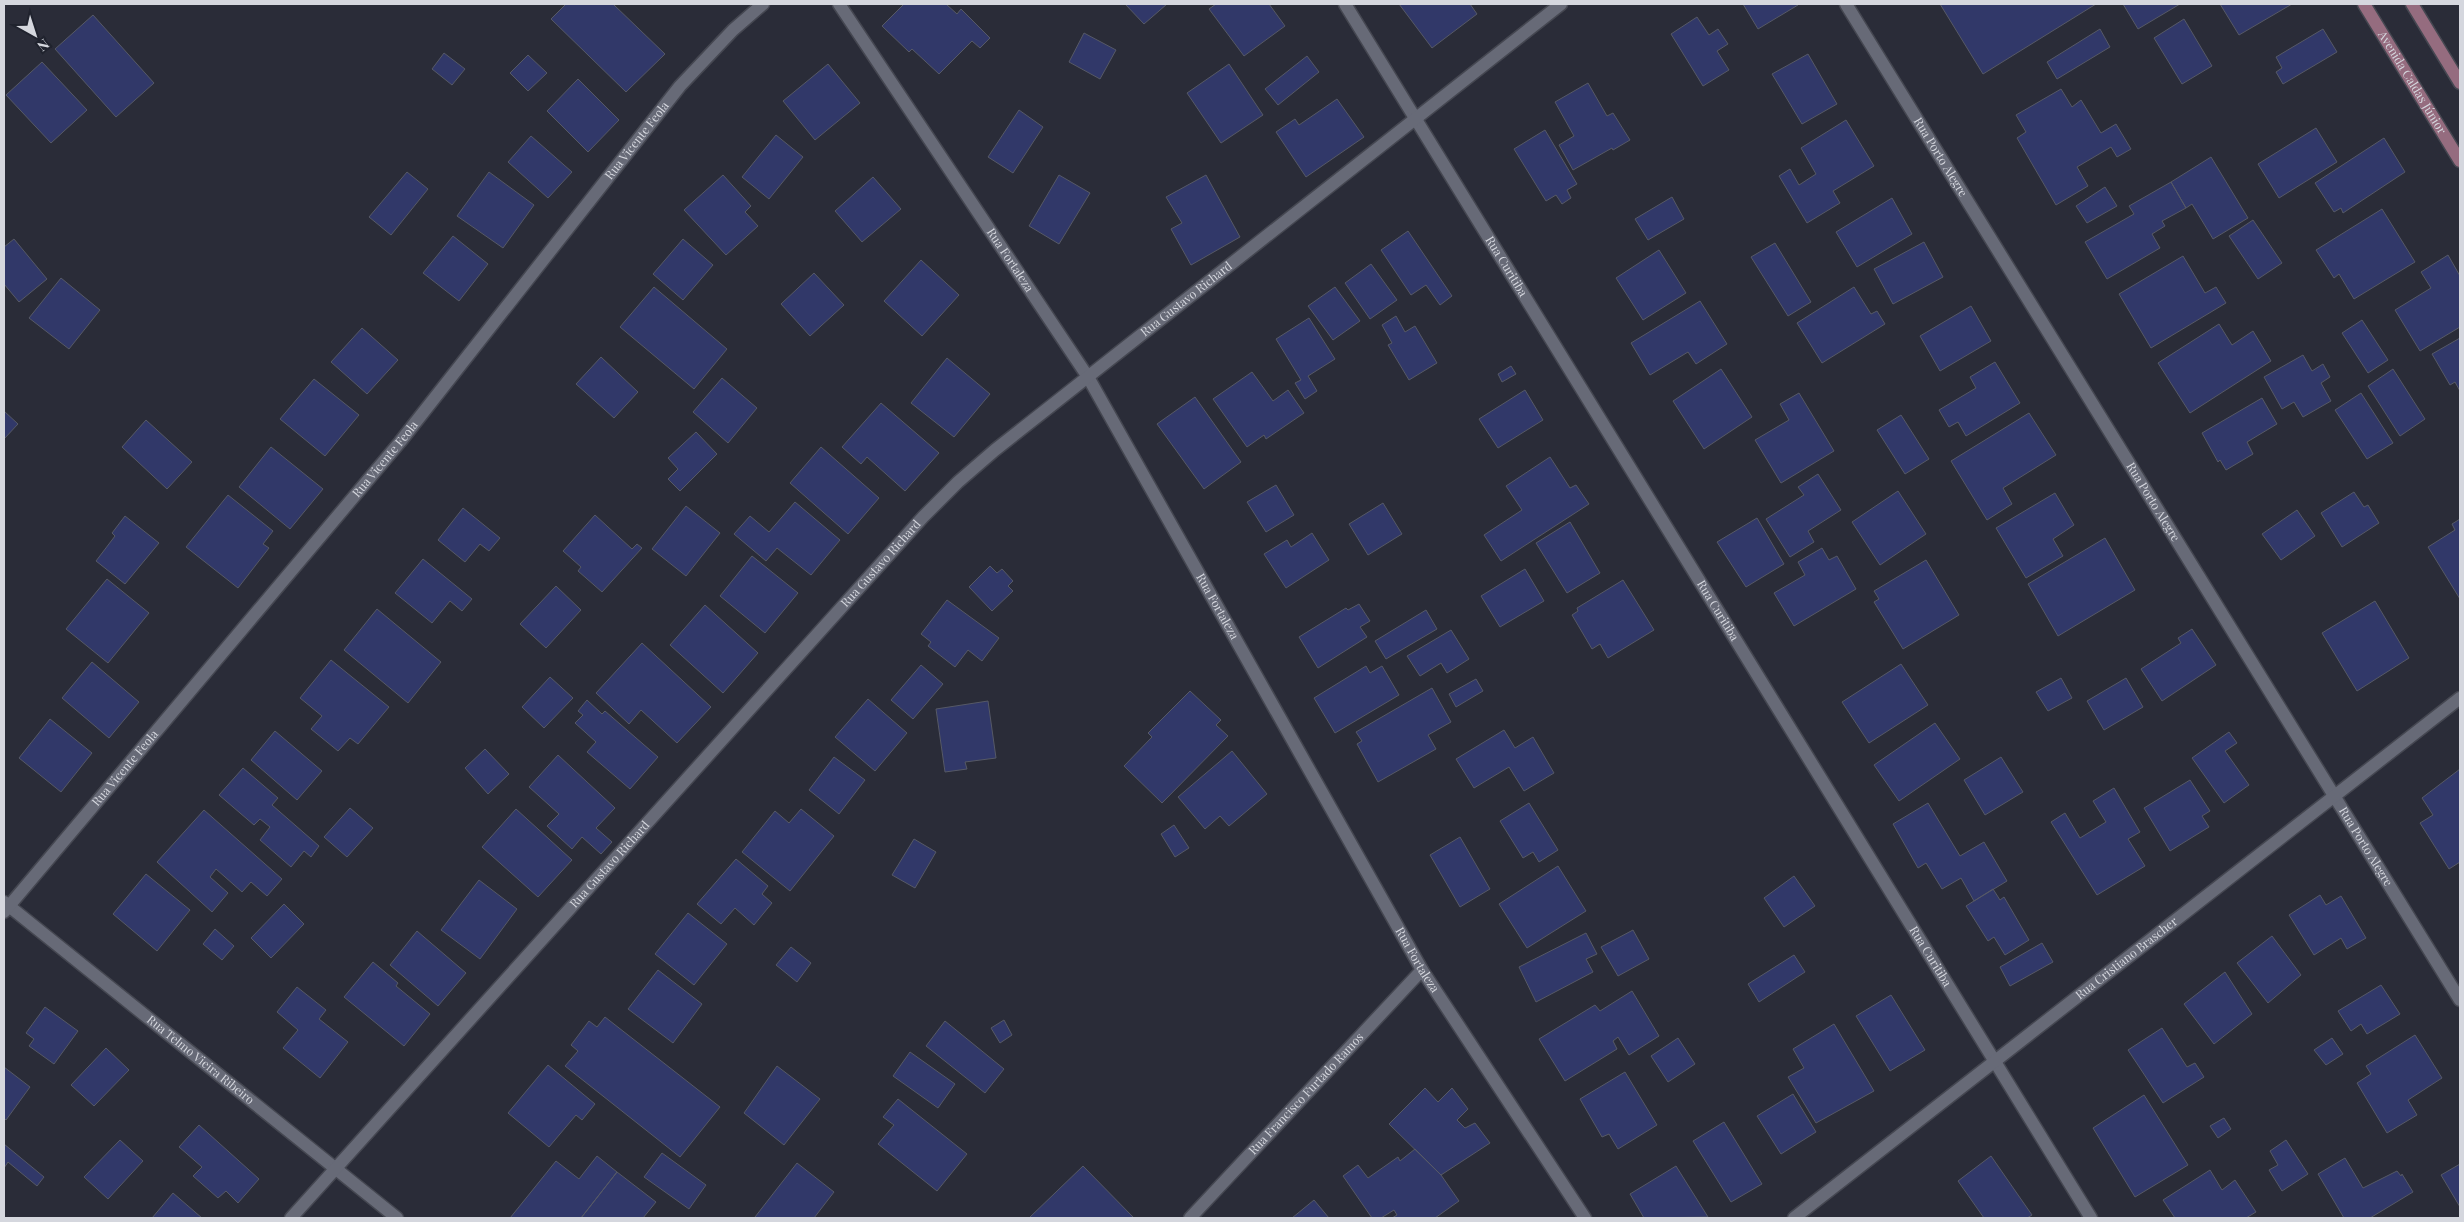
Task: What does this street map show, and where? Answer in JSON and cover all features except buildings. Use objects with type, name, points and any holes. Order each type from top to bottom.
[{"type":"main road","name":"Avenida Caldas Júnior","points":[[2364,4],[2460,161]]},
{"type":"main road","points":[[2412,4],[2460,83]]},
{"type":"street","name":"Rua Vicente Feola","points":[[5,907],[400,442],[680,86],[733,30],[763,4]]},
{"type":"street","name":"Rua Fortaleza","points":[[839,4],[1088,377],[1422,970],[1586,1218]]},
{"type":"street","name":"Rua Curitiba","points":[[1345,4],[2091,1218]]},
{"type":"street","name":"Rua Gustavo Richard","points":[[291,1218],[923,517],[958,482],[995,450],[1561,4]]},
{"type":"street","name":"Rua Porto Alegre","points":[[1846,4],[2460,1000]]},
{"type":"street","name":"Rua Cristiano Brascher","points":[[1794,1218],[2460,698]]},
{"type":"street","name":"Rua Telmo Vieira Ribeiro","points":[[5,907],[397,1218]]},
{"type":"street","name":"Rua Francisco Furtado Ramos","points":[[1190,1218],[1422,970]]}]
